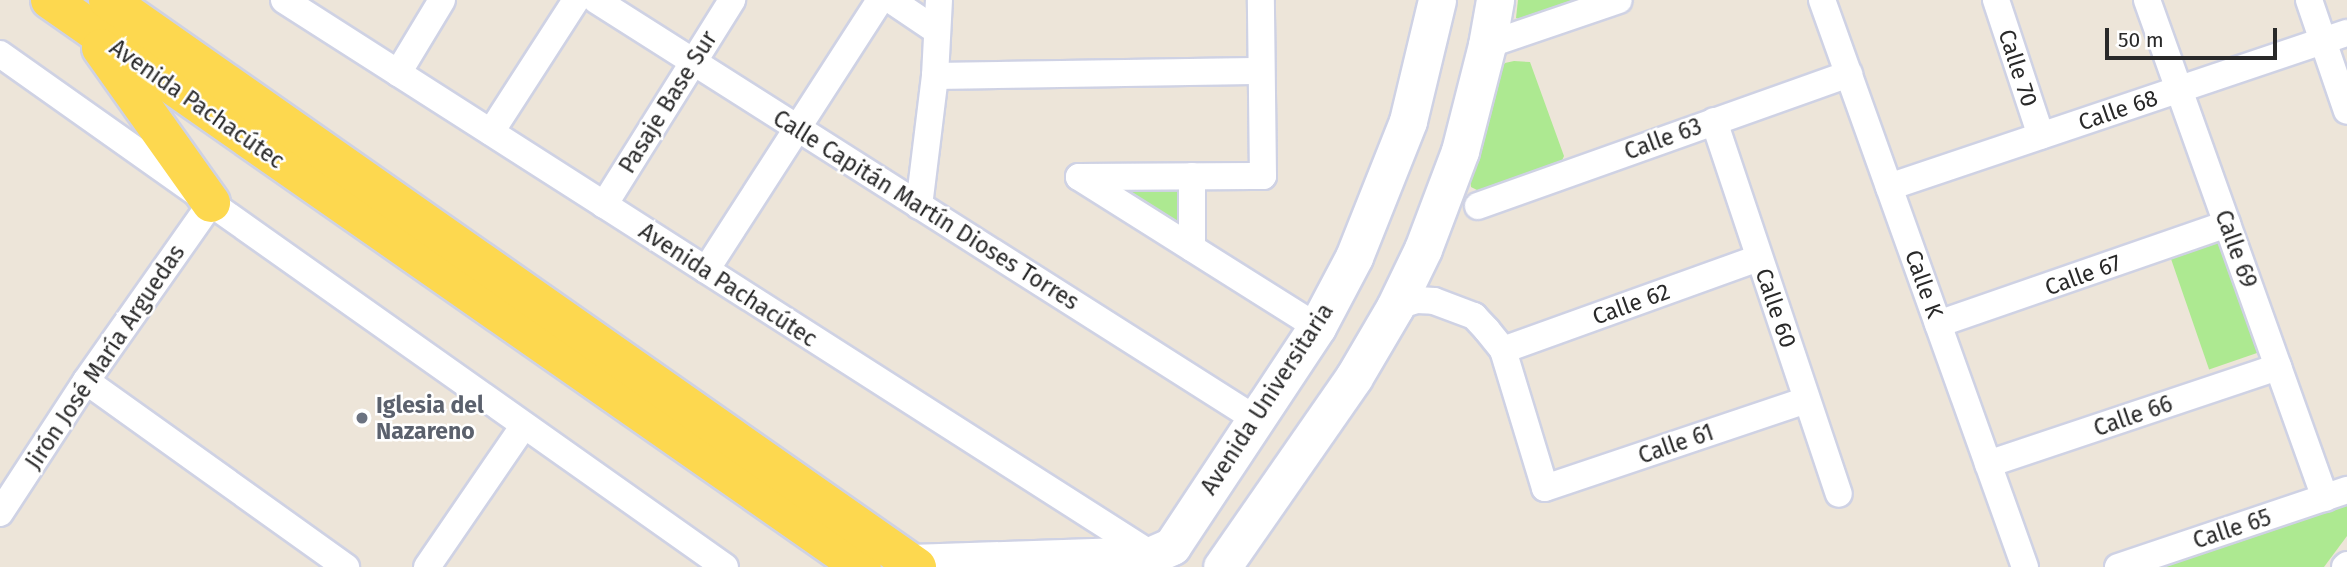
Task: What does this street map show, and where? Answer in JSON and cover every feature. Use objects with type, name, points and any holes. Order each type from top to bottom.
[{"type":"main road","name":"Avenida Pachacútec","points":[[50,0],[97,13],[914,565]]},
{"type":"main road","name":"Avenida Pachacútec","points":[[97,13],[862,567]]},
{"type":"main road","points":[[97,13],[211,202]]},
{"type":"street","name":"Avenida Pachacútec","points":[[284,0],[1163,561]]},
{"type":"street","points":[[398,73],[442,0]]},
{"type":"street","points":[[491,132],[576,0]]},
{"type":"street","name":"Calle Capitán Martín Dioses Torres","points":[[596,0],[1257,421]]},
{"type":"street","name":"Pasaje Base Sur","points":[[604,205],[732,0]]},
{"type":"street","points":[[706,270],[880,0]]},
{"type":"street","points":[[891,0],[937,31]]},
{"type":"street","points":[[919,206],[935,76],[939,0]]},
{"type":"street","points":[[1261,0],[1263,176],[1079,177],[1317,327]]},
{"type":"street","name":"Avenida Universitaria","points":[[1163,561],[1317,327],[1354,257],[1390,173],[1408,121],[1437,0]]},
{"type":"street","points":[[1222,567],[1354,377],[1395,307],[1443,198],[1474,101],[1488,45],[1494,0]]},
{"type":"street","points":[[1488,45],[1619,0]]},
{"type":"street","name":"Calle K","points":[[1822,0],[2025,567]]},
{"type":"street","name":"Calle 70","points":[[1996,0],[2041,136]]},
{"type":"street","name":"Calle 69","points":[[2147,0],[2278,367],[2336,494]]},
{"type":"street","points":[[2309,0],[2335,37],[2347,111]]},
{"type":"street","name":"Calle 68","points":[[1889,187],[2335,37]]},
{"type":"street","points":[[0,54],[523,427],[725,567]]},
{"type":"street","points":[[935,76],[1261,71]]},
{"type":"street","name":"Calle 63","points":[[1478,206],[1849,74]]},
{"type":"street","name":"Calle 60","points":[[1714,121],[1839,494]]},
{"type":"street","points":[[1192,176],[1192,248]]},
{"type":"street","name":"Jirón José María Arguedas","points":[[0,513],[86,381],[211,202]]},
{"type":"street","name":"Calle 67","points":[[1938,324],[2227,224]]},
{"type":"street","name":"Calle 62","points":[[1503,350],[1759,258]]},
{"type":"street","points":[[1395,307],[1417,300],[1454,307],[1474,316],[1503,350]]},
{"type":"street","name":"Calle 61","points":[[1503,350],[1545,488],[1807,400]]},
{"type":"street","name":"Calle 66","points":[[1988,464],[2278,367]]},
{"type":"street","points":[[86,381],[346,567]]},
{"type":"street","points":[[427,567],[523,427]]},
{"type":"street","name":"Calle 65","points":[[2118,567],[2336,494]]},
{"type":"street","points":[[914,565],[1163,561]]},
{"type":"green space","points":[[1518,0],[1581,0],[1525,21],[1516,18]]},
{"type":"green space","points":[[1530,62],[1564,156],[1561,163],[1485,191],[1477,190],[1471,187],[1470,176],[1488,126],[1500,69],[1505,63]]},
{"type":"green space","points":[[1106,182],[1184,183],[1184,228]]},
{"type":"green space","points":[[2222,235],[2262,351],[2209,370],[2169,253]]},
{"type":"green space","points":[[2347,498],[2347,536],[2324,567],[2146,567]]},
{"type":"place","name":"Iglesia del Nazareno","points":[[362,418]]}]
